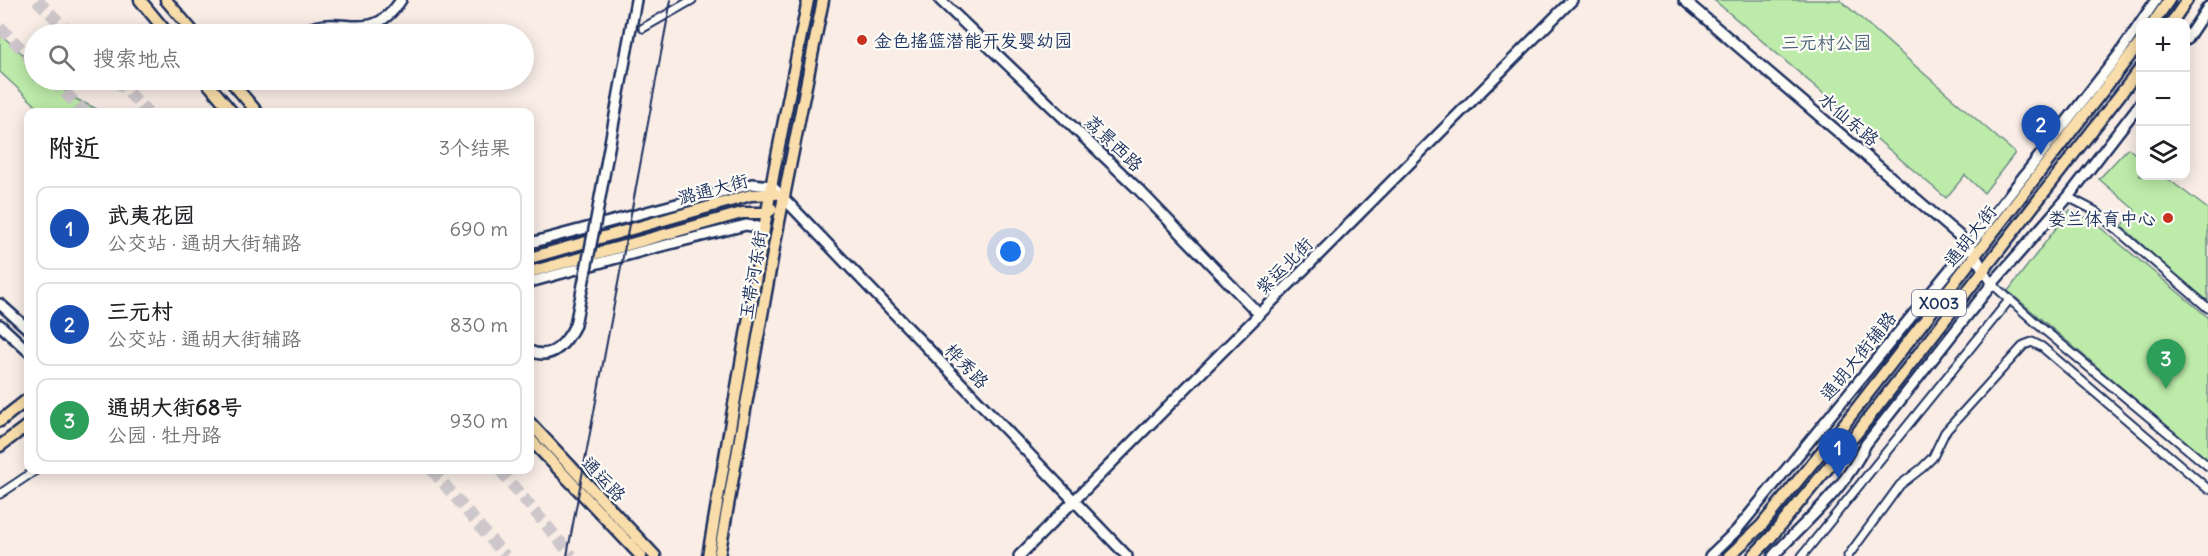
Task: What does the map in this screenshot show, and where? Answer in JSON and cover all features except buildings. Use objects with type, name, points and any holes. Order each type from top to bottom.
[{"type":"main road","points":[[140,0],[160,24]]},
{"type":"main road","points":[[166,0],[186,24]]},
{"type":"main road","name":"玉带河东街","points":[[708,556],[767,213],[807,0]]},
{"type":"main road","name":"玉带河东街","points":[[719,556],[823,0]]},
{"type":"main road","points":[[2157,18],[2169,0]]},
{"type":"main road","points":[[2175,18],[2187,0]]},
{"type":"main road","name":"通胡大街","points":[[1729,556],[1761,526],[1842,427],[2136,48]]},
{"type":"main road","name":"通胡大街","points":[[1756,554],[1860,429],[2138,72]]},
{"type":"main road","points":[[214,90],[229,108]]},
{"type":"main road","points":[[238,90],[254,108]]},
{"type":"main road","name":"潞通大街","points":[[534,257],[772,189],[785,198]]},
{"type":"main road","points":[[767,213],[785,198]]},
{"type":"main road","name":"潞通大街","points":[[534,271],[742,213],[767,213]]},
{"type":"main road","points":[[0,421],[24,402]]},
{"type":"main road","name":"通运路","points":[[534,427],[656,556]]},
{"type":"main road","points":[[0,446],[24,428]]},
{"type":"main road","name":"通运路","points":[[534,443],[641,556]]},
{"type":"street","points":[[377,24],[392,15],[401,0]]},
{"type":"street","points":[[534,353],[548,353],[560,349],[569,338],[575,325],[636,0]]},
{"type":"street","points":[[643,28],[692,0]]},
{"type":"street","name":"荔景西路","points":[[940,0],[1139,190],[1259,314]]},
{"type":"street","name":"紫运北街","points":[[1019,556],[1572,0]]},
{"type":"street","name":"水仙东路","points":[[1684,0],[1970,245],[1983,270]]},
{"type":"street","name":"通胡大街辅路","points":[[1710,556],[1736,531],[1970,245],[2120,53],[2156,0]]},
{"type":"street","points":[[2190,34],[2208,7]]},
{"type":"street","points":[[1773,556],[1798,529],[1819,512],[1855,468],[1866,444],[1992,284],[2068,197],[2136,109]]},
{"type":"street","points":[[534,242],[752,184],[772,189]]},
{"type":"street","points":[[2068,197],[2095,211],[2208,308]]},
{"type":"street","name":"桦秀路","points":[[785,198],[895,316],[1127,556]]},
{"type":"street","points":[[534,281],[746,225],[758,227],[764,237]]},
{"type":"street","points":[[1983,270],[1992,284],[2208,466]]},
{"type":"street","points":[[1802,556],[2010,299]]},
{"type":"street","points":[[0,304],[24,325]]},
{"type":"street","points":[[0,325],[24,347]]},
{"type":"street","points":[[1848,556],[1900,485],[1933,457],[1946,432],[2024,345],[2032,342],[2042,347],[2208,489]]},
{"type":"street","points":[[0,494],[30,474]]},
{"type":"green space","name":"三元村公园","points":[[1714,0],[1840,0],[2015,153],[1984,193],[1965,175],[1946,198]]},
{"type":"green space","points":[[0,34],[24,55],[24,90],[64,90],[74,98],[95,108],[39,108],[0,72]]},
{"type":"green space","name":"娄兰体育中心","points":[[2128,148],[2136,155],[2136,180],[2169,180],[2208,209],[2208,301],[2175,275],[2122,226],[2135,210],[2099,179]]},
{"type":"green space","points":[[2070,210],[2090,219],[2208,317],[2208,461],[2008,291]]},
{"type":"tunnel","points":[[37,0],[61,24]]},
{"type":"tunnel","points":[[0,27],[24,52]]},
{"type":"tunnel","points":[[62,90],[81,108]]},
{"type":"tunnel","points":[[126,90],[144,108]]},
{"type":"tunnel","points":[[435,474],[505,556]]},
{"type":"tunnel","points":[[503,474],[572,556]]},
{"type":"railway","points":[[567,556],[671,0]]},
{"type":"place","name":"金色摇篮潜能开发婴幼园","points":[[862,40]]},
{"type":"place","name":"三元村","points":[[2041,155]]},
{"type":"place","name":"娄兰体育中心","points":[[2168,218]]},
{"type":"place","name":"通胡大街68号","points":[[2166,389]]},
{"type":"place","name":"武夷花园","points":[[1838,478]]}]
